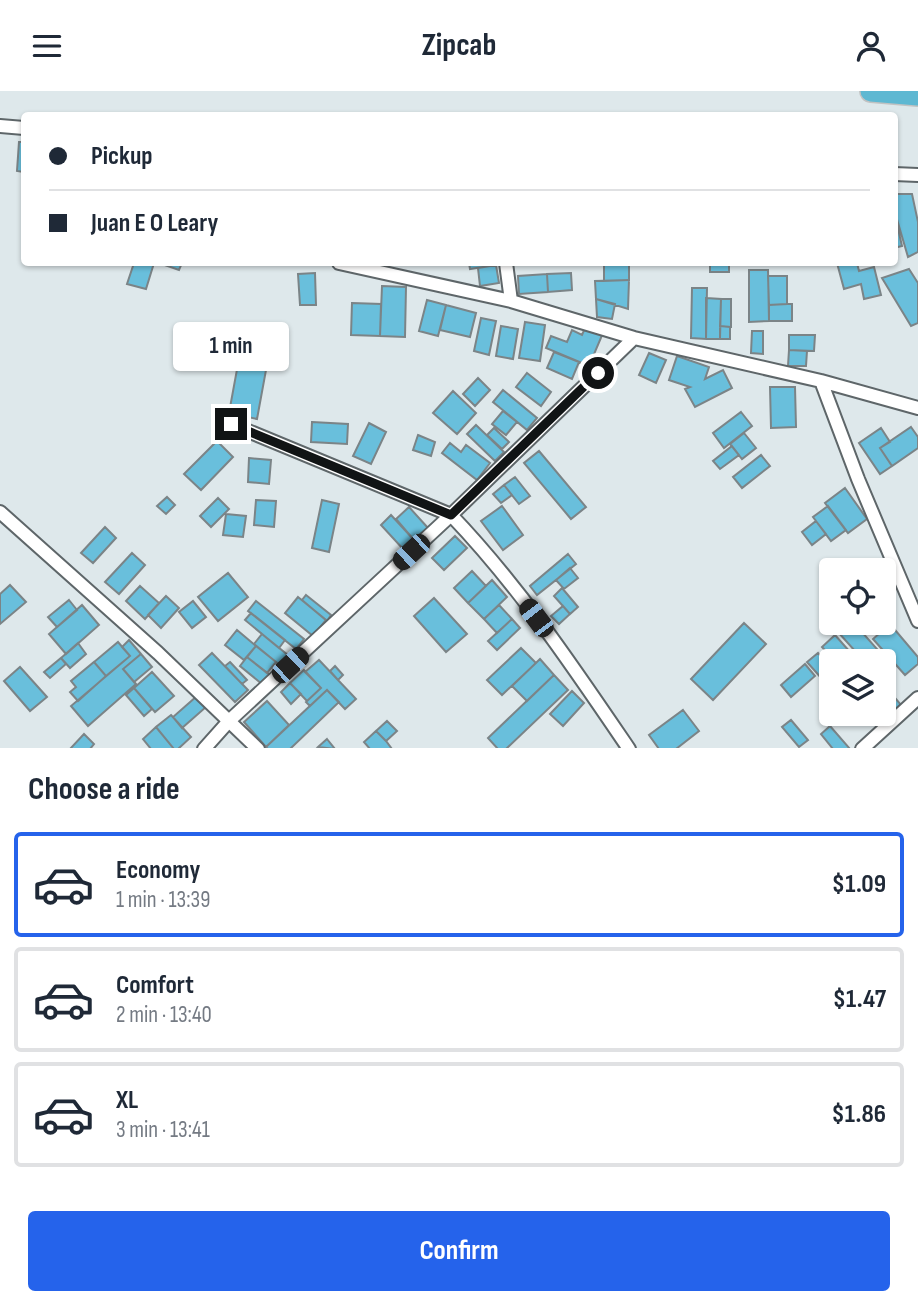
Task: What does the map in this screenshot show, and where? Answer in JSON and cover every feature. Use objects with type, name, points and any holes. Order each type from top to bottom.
[{"type":"highway","points":[[871,91],[918,95]]},
{"type":"street","points":[[0,126],[21,128]]},
{"type":"street","points":[[898,174],[918,175]]},
{"type":"street","points":[[353,266],[511,301],[634,338],[821,381],[918,408]]},
{"type":"street","points":[[506,266],[511,301]]},
{"type":"street","points":[[204,748],[229,721],[451,515],[634,338]]},
{"type":"street","points":[[821,381],[858,479],[918,621]]},
{"type":"street","points":[[231,424],[451,515],[522,599],[629,748]]},
{"type":"street","points":[[0,512],[158,653],[258,748]]},
{"type":"street","points":[[862,748],[918,698]]},
{"type":"building","points":[[19,142],[21,142],[21,172],[17,171]]},
{"type":"building","points":[[898,194],[912,194],[918,222],[918,252],[908,257],[898,223]]},
{"type":"building","points":[[898,228],[902,246],[898,247]]},
{"type":"building","points":[[133,266],[153,266],[146,289],[127,284]]},
{"type":"building","points":[[496,266],[499,283],[480,286],[478,268]]},
{"type":"building","points":[[604,266],[629,266],[629,280],[604,281]]},
{"type":"building","points":[[710,266],[729,266],[729,272],[710,272]]},
{"type":"building","points":[[838,266],[858,266],[859,271],[874,267],[881,295],[864,299],[861,284],[844,289]]},
{"type":"building","points":[[909,269],[918,283],[918,323],[911,326],[882,278]]},
{"type":"building","points":[[749,270],[768,270],[769,321],[749,322]]},
{"type":"building","points":[[315,273],[316,305],[300,305],[298,274]]},
{"type":"building","points":[[571,273],[572,290],[548,292],[547,274]]},
{"type":"building","points":[[547,274],[548,292],[519,294],[518,276]]},
{"type":"building","points":[[768,276],[787,276],[787,304],[769,305]]},
{"type":"building","points":[[629,280],[628,309],[596,299],[595,281]]},
{"type":"building","points":[[382,286],[406,287],[405,337],[380,336]]},
{"type":"building","points":[[692,288],[707,288],[706,339],[691,338]]},
{"type":"building","points":[[706,298],[721,299],[720,339],[706,339]]},
{"type":"building","points":[[596,299],[615,304],[612,319],[597,317]]},
{"type":"building","points":[[721,299],[731,299],[731,327],[720,326]]},
{"type":"building","points":[[427,300],[446,305],[438,336],[419,331]]},
{"type":"building","points":[[352,303],[381,304],[380,336],[351,335]]},
{"type":"building","points":[[792,304],[792,321],[769,321],[769,305]]},
{"type":"building","points":[[446,305],[476,313],[470,337],[440,330]]},
{"type":"building","points":[[481,318],[496,321],[489,355],[474,351]]},
{"type":"building","points":[[525,322],[545,325],[540,361],[519,358]]},
{"type":"building","points":[[501,326],[518,329],[513,359],[496,356]]},
{"type":"building","points":[[586,326],[603,333],[589,366],[546,348],[551,336],[567,342],[572,330],[582,335]]},
{"type":"building","points":[[720,326],[730,327],[730,339],[720,339]]},
{"type":"building","points":[[752,331],[763,331],[763,354],[751,353]]},
{"type":"building","points":[[789,335],[815,335],[814,351],[789,350]]},
{"type":"building","points":[[789,350],[807,351],[806,366],[788,366]]},
{"type":"building","points":[[554,352],[579,362],[572,379],[547,368]]},
{"type":"building","points":[[649,353],[666,360],[656,383],[639,375]]},
{"type":"building","points":[[677,356],[709,367],[705,379],[723,370],[732,388],[695,407],[685,389],[690,387],[669,380]]},
{"type":"building","points":[[238,364],[266,370],[257,419],[229,413]]},
{"type":"building","points":[[527,373],[551,392],[541,406],[516,387]]},
{"type":"building","points":[[478,378],[490,390],[475,406],[463,394]]},
{"type":"building","points":[[770,387],[795,387],[796,427],[771,428]]},
{"type":"building","points":[[503,390],[537,418],[527,430],[493,402]]},
{"type":"building","points":[[453,391],[476,413],[457,434],[433,413]]},
{"type":"building","points":[[503,411],[517,422],[506,435],[492,424]]},
{"type":"building","points":[[741,412],[752,426],[724,448],[713,433]]},
{"type":"building","points":[[312,422],[348,424],[347,444],[311,442]]},
{"type":"building","points":[[369,423],[386,432],[371,464],[353,456]]},
{"type":"building","points":[[476,425],[504,452],[495,461],[467,434]]},
{"type":"building","points":[[911,427],[918,437],[918,448],[892,466],[880,448]]},
{"type":"building","points":[[494,428],[509,442],[502,449],[487,435]]},
{"type":"building","points":[[881,428],[890,442],[880,448],[892,466],[880,474],[859,443]]},
{"type":"building","points":[[744,433],[756,448],[742,459],[730,444]]},
{"type":"building","points":[[418,435],[435,442],[431,456],[413,450]]},
{"type":"building","points":[[217,441],[233,457],[201,490],[184,474]]},
{"type":"building","points":[[450,443],[461,452],[466,445],[490,463],[477,480],[442,453]]},
{"type":"building","points":[[732,446],[739,455],[720,469],[713,461]]},
{"type":"building","points":[[539,451],[586,507],[571,519],[524,463]]},
{"type":"building","points":[[761,455],[770,466],[742,488],[733,477]]},
{"type":"building","points":[[249,458],[271,460],[269,484],[248,482]]},
{"type":"building","points":[[515,477],[530,496],[519,504],[504,485]]},
{"type":"building","points":[[504,485],[512,495],[501,503],[493,494]]},
{"type":"building","points":[[845,488],[867,519],[848,533],[825,503]]},
{"type":"building","points":[[167,497],[175,505],[166,514],[157,506]]},
{"type":"building","points":[[218,498],[229,509],[211,527],[200,516]]},
{"type":"building","points":[[256,500],[276,501],[274,527],[254,525]]},
{"type":"building","points":[[322,500],[339,504],[329,552],[312,548]]},
{"type":"building","points":[[502,506],[523,535],[503,550],[481,521]]},
{"type":"building","points":[[828,506],[846,530],[831,541],[813,517]]},
{"type":"building","points":[[409,507],[428,528],[414,540],[396,519]]},
{"type":"building","points":[[226,514],[246,516],[243,537],[223,535]]},
{"type":"building","points":[[391,515],[414,540],[404,550],[381,525]]},
{"type":"building","points":[[816,521],[826,534],[812,545],[802,532]]},
{"type":"building","points":[[105,527],[116,538],[93,563],[81,553]]},
{"type":"building","points":[[455,536],[467,548],[444,570],[432,558]]},
{"type":"building","points":[[132,553],[145,565],[119,594],[105,582]]},
{"type":"building","points":[[568,554],[576,564],[537,595],[530,586]]},
{"type":"building","points":[[570,568],[578,578],[564,589],[556,580]]},
{"type":"building","points":[[472,571],[486,586],[468,603],[454,588]]},
{"type":"building","points":[[228,573],[248,597],[218,621],[198,597]]},
{"type":"building","points":[[492,580],[507,597],[484,619],[468,603]]},
{"type":"building","points":[[10,585],[26,602],[0,624],[0,594]]},
{"type":"building","points":[[140,586],[159,603],[145,619],[126,601]]},
{"type":"building","points":[[562,588],[578,607],[570,614],[554,596]]},
{"type":"building","points":[[306,595],[331,615],[327,621],[302,600]]},
{"type":"building","points":[[166,596],[179,608],[161,628],[148,615]]},
{"type":"building","points":[[298,597],[326,620],[313,636],[285,613]]},
{"type":"building","points":[[434,598],[467,634],[446,652],[414,616]]},
{"type":"building","points":[[69,600],[77,610],[57,627],[48,617]]},
{"type":"building","points":[[193,601],[206,617],[192,628],[179,612]]},
{"type":"building","points":[[256,601],[304,639],[296,649],[248,611]]},
{"type":"building","points":[[82,605],[99,625],[66,654],[49,634]]},
{"type":"building","points":[[499,605],[512,619],[497,633],[484,619]]},
{"type":"building","points":[[563,606],[570,614],[559,624],[551,616]]},
{"type":"building","points":[[251,613],[285,640],[279,648],[245,620]]},
{"type":"building","points":[[512,619],[520,628],[497,650],[488,641]]},
{"type":"building","points":[[744,623],[766,644],[713,700],[691,679]]},
{"type":"building","points":[[237,630],[256,646],[244,660],[225,645]]},
{"type":"building","points":[[896,631],[918,657],[918,664],[905,675],[896,665],[896,649],[882,649],[873,639],[878,635],[896,635]]},
{"type":"building","points":[[262,634],[289,656],[281,666],[254,644]]},
{"type":"building","points":[[835,635],[847,649],[824,649],[822,647]]},
{"type":"building","points":[[841,635],[865,635],[877,649],[853,649]]},
{"type":"building","points":[[129,640],[141,654],[123,669],[136,684],[88,726],[71,706],[130,656],[122,647]]},
{"type":"building","points":[[118,642],[130,656],[106,676],[94,662]]},
{"type":"building","points":[[78,643],[86,654],[70,668],[61,658]]},
{"type":"building","points":[[256,646],[276,662],[267,673],[247,657]]},
{"type":"building","points":[[521,648],[536,663],[502,695],[487,680]]},
{"type":"building","points":[[212,653],[248,690],[235,702],[199,665]]},
{"type":"building","points":[[818,653],[819,676],[807,662]]},
{"type":"building","points":[[141,654],[152,667],[134,682],[123,669]]},
{"type":"building","points":[[247,657],[270,675],[262,684],[240,666]]},
{"type":"building","points":[[61,658],[66,664],[50,678],[44,672]]},
{"type":"building","points":[[540,659],[554,675],[527,701],[512,686]]},
{"type":"building","points":[[319,660],[356,699],[345,709],[327,690],[310,706],[306,702],[321,688],[305,672]]},
{"type":"building","points":[[94,662],[106,676],[78,701],[70,692],[76,687],[71,681]]},
{"type":"building","points":[[230,662],[247,680],[242,684],[225,666]]},
{"type":"building","points":[[805,664],[815,676],[791,697],[781,685]]},
{"type":"building","points":[[335,666],[343,675],[338,680],[330,671]]},
{"type":"building","points":[[20,667],[47,697],[30,711],[4,681]]},
{"type":"building","points":[[304,670],[321,688],[307,701],[290,683]]},
{"type":"building","points":[[152,672],[174,696],[155,712],[134,688]]},
{"type":"building","points":[[554,675],[568,690],[507,748],[497,748],[488,738]]},
{"type":"building","points":[[290,683],[301,694],[291,704],[281,692]]},
{"type":"building","points":[[134,688],[152,709],[144,716],[126,695]]},
{"type":"building","points":[[327,690],[339,702],[291,748],[266,747]]},
{"type":"building","points":[[572,691],[584,703],[563,726],[550,714]]},
{"type":"building","points":[[197,696],[206,707],[182,728],[173,717]]},
{"type":"building","points":[[896,699],[902,706],[896,711]]},
{"type":"building","points":[[267,701],[289,725],[266,747],[244,722]]},
{"type":"building","points":[[683,710],[699,731],[677,748],[658,748],[649,735]]},
{"type":"building","points":[[171,715],[191,737],[179,748],[173,748],[156,727]]},
{"type":"building","points":[[791,720],[808,740],[799,747],[782,727]]},
{"type":"building","points":[[387,721],[397,731],[386,741],[376,731]]},
{"type":"building","points":[[830,726],[849,748],[832,748],[821,734]]},
{"type":"building","points":[[156,727],[173,748],[150,748],[143,739]]},
{"type":"building","points":[[376,731],[391,748],[369,748],[364,742]]},
{"type":"building","points":[[84,734],[94,744],[91,748],[71,748]]},
{"type":"building","points":[[327,739],[334,748],[326,748],[318,747]]},
{"type":"route","points":[[231,424],[451,515],[598,373]]}]
